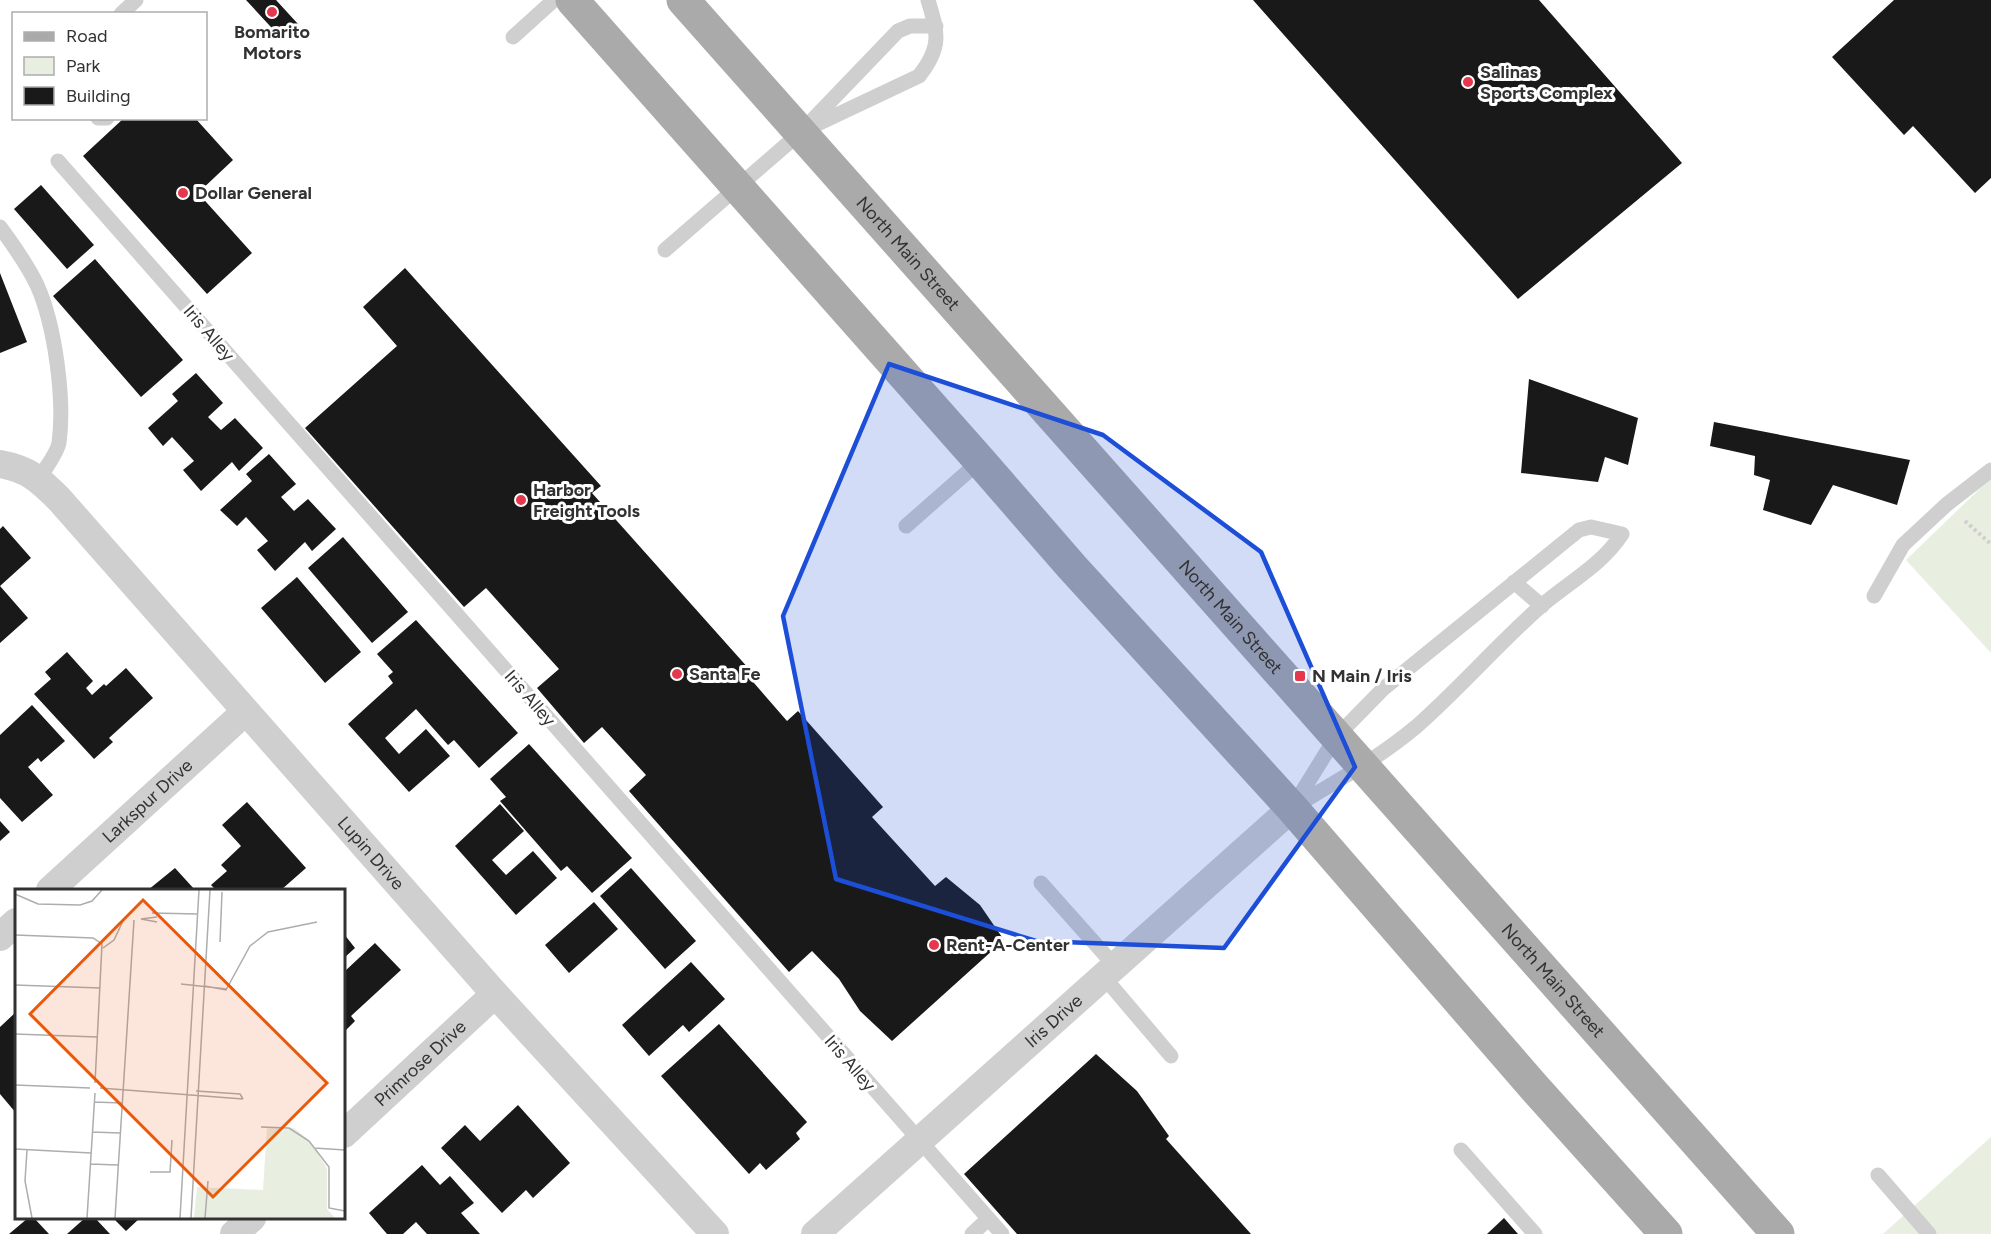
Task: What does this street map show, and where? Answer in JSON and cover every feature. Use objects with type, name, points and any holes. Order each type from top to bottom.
[{"type":"main road","points":[[572,0],[1079,576],[1292,808],[1666,1234]]},
{"type":"main road","name":"North Main Street","points":[[683,0],[1778,1234]]},
{"type":"street","points":[[0,464],[34,475]]},
{"type":"street","name":"Lupin Drive","points":[[34,475],[495,994],[715,1234]]},
{"type":"street","name":"Larkspur Drive","points":[[52,889],[245,712]]},
{"type":"street","name":"Iris Drive","points":[[815,1234],[1292,808]]},
{"type":"street","points":[[0,937],[15,922]]},
{"type":"street","name":"Primrose Drive","points":[[345,1133],[495,994]]},
{"type":"street","points":[[234,1234],[251,1219]]},
{"type":"lane","points":[[123,12],[136,0]]},
{"type":"lane","points":[[513,37],[554,0]]},
{"type":"lane","points":[[801,132],[919,76],[928,65],[937,39],[936,26],[928,0]]},
{"type":"lane","points":[[665,250],[801,132],[898,32],[910,26],[936,26]]},
{"type":"lane","name":"Iris Alley","points":[[58,161],[1002,1234]]},
{"type":"lane","points":[[0,227],[24,260],[38,287],[60,376],[59,445],[34,475]]},
{"type":"lane","points":[[906,526],[980,461]]},
{"type":"lane","points":[[1874,596],[1903,545],[1946,505],[1991,470]]},
{"type":"lane","points":[[1591,527],[1622,534],[1597,564],[1542,606],[1416,727],[1362,765],[1292,808],[1336,737],[1383,689],[1579,530],[1591,527]]},
{"type":"lane","points":[[1514,582],[1542,606]]},
{"type":"lane","points":[[1041,883],[1171,1056]]},
{"type":"lane","points":[[1461,1150],[1535,1234]]},
{"type":"lane","points":[[1878,1175],[1929,1234]]},
{"type":"lane","points":[[972,1234],[988,1219]]},
{"type":"path","points":[[1946,505],[1991,544]]},
{"type":"highlighted area","points":[[889,364],[1103,435],[1261,552],[1355,767],[1224,948],[1036,941],[836,879],[783,616]]},
{"type":"green space","points":[[1991,478],[1991,653],[1906,560]]},
{"type":"green space","points":[[1991,1137],[1991,1234],[1883,1234]]},
{"type":"building","name":"Bomarito Motors","points":[[246,0],[276,0],[298,24],[282,39]]},
{"type":"building","name":"Salinas Sports Complex","points":[[1253,0],[1539,0],[1682,163],[1518,299]]},
{"type":"building","points":[[1894,0],[1991,0],[1991,178],[1975,193],[1913,126],[1904,135],[1832,57]]},
{"type":"building","points":[[122,120],[197,120],[233,160],[198,193],[252,253],[207,294],[83,156]]},
{"type":"building","points":[[41,185],[94,245],[67,269],[14,209]]},
{"type":"building","points":[[95,259],[183,360],[141,397],[53,296]]},
{"type":"building","points":[[405,268],[601,486],[592,493],[758,679],[754,683],[787,721],[798,711],[883,807],[872,817],[935,886],[946,877],[980,905],[1004,940],[892,1041],[860,1011],[839,979],[812,951],[789,972],[629,791],[646,775],[602,727],[584,743],[537,688],[559,669],[486,588],[464,607],[305,428],[397,346],[363,307]]},
{"type":"building","points":[[0,273],[27,342],[0,353]]},
{"type":"building","points":[[196,373],[223,403],[208,417],[221,430],[235,418],[263,448],[239,471],[232,462],[201,491],[183,470],[194,461],[172,437],[163,446],[148,428],[178,401],[172,394]]},
{"type":"building","points":[[1529,379],[1638,418],[1628,465],[1605,457],[1598,482],[1521,473]]},
{"type":"building","points":[[1714,422],[1910,460],[1897,505],[1833,485],[1811,525],[1763,510],[1770,480],[1754,475],[1755,456],[1710,446]]},
{"type":"building","points":[[269,454],[296,484],[281,497],[294,511],[308,499],[336,529],[312,551],[305,542],[275,571],[257,550],[268,541],[246,517],[237,526],[220,510],[252,481],[246,474]]},
{"type":"building","points":[[3,526],[31,558],[0,586],[0,529]]},
{"type":"building","points":[[343,537],[408,612],[372,643],[308,568]]},
{"type":"building","points":[[297,577],[361,652],[325,683],[261,608]]},
{"type":"building","points":[[0,586],[28,618],[0,643]]},
{"type":"building","points":[[416,620],[518,733],[479,768],[454,740],[448,745],[416,709],[385,738],[399,754],[426,729],[450,756],[409,792],[348,724],[393,683],[388,676],[393,672],[377,654]]},
{"type":"building","points":[[67,652],[93,681],[86,688],[92,695],[126,668],[153,698],[109,738],[113,742],[94,759],[34,694],[51,679],[45,672]]},
{"type":"building","points":[[32,705],[65,741],[41,762],[38,758],[28,767],[53,795],[22,822],[0,798],[0,735]]},
{"type":"building","points":[[529,744],[632,858],[592,893],[567,866],[561,871],[500,801],[506,797],[490,779]]},
{"type":"building","points":[[247,802],[306,868],[282,889],[215,889],[211,885],[227,871],[221,865],[241,846],[222,825]]},
{"type":"building","points":[[500,804],[524,831],[492,860],[506,875],[533,851],[557,878],[516,915],[455,846]]},
{"type":"building","points":[[0,821],[10,832],[0,841]]},
{"type":"building","points":[[175,868],[194,889],[149,889]]},
{"type":"building","points":[[631,868],[696,941],[665,969],[600,896]]},
{"type":"building","points":[[594,902],[618,929],[569,973],[545,945]]},
{"type":"building","points":[[345,935],[355,948],[345,957]]},
{"type":"building","points":[[375,943],[401,970],[351,1016],[355,1021],[345,1031],[345,971]]},
{"type":"building","points":[[691,962],[725,999],[689,1032],[683,1025],[649,1056],[622,1025]]},
{"type":"building","points":[[15,1013],[15,1112],[0,1094],[0,1027]]},
{"type":"building","points":[[719,1024],[807,1122],[796,1133],[800,1139],[766,1170],[760,1163],[749,1174],[661,1076]]},
{"type":"building","points":[[1096,1054],[1137,1091],[1169,1136],[1166,1139],[1251,1234],[1017,1234],[964,1174]]},
{"type":"building","points":[[518,1105],[570,1163],[533,1198],[526,1190],[502,1213],[441,1148],[465,1125],[480,1141]]},
{"type":"building","points":[[422,1165],[440,1185],[450,1176],[474,1203],[461,1213],[480,1234],[427,1234],[416,1222],[403,1234],[387,1234],[369,1213]]},
{"type":"building","points":[[1504,1218],[1518,1234],[1487,1234]]},
{"type":"building","points":[[27,1219],[35,1219],[49,1234],[9,1234]]},
{"type":"building","points":[[84,1219],[96,1219],[110,1234],[67,1234]]},
{"type":"building","points":[[114,1219],[139,1219],[126,1231]]},
{"type":"place","name":"Bomarito Motors","points":[[272,12]]},
{"type":"place","name":"Salinas Sports Complex","points":[[1468,82]]},
{"type":"place","name":"Dollar General","points":[[183,193]]},
{"type":"place","name":"Harbor Freight Tools","points":[[521,500]]},
{"type":"place","name":"Santa Fe","points":[[677,674]]},
{"type":"place","name":"N Main / Iris","points":[[1300,676]]},
{"type":"place","name":"Rent-A-Center","points":[[934,945]]}]
